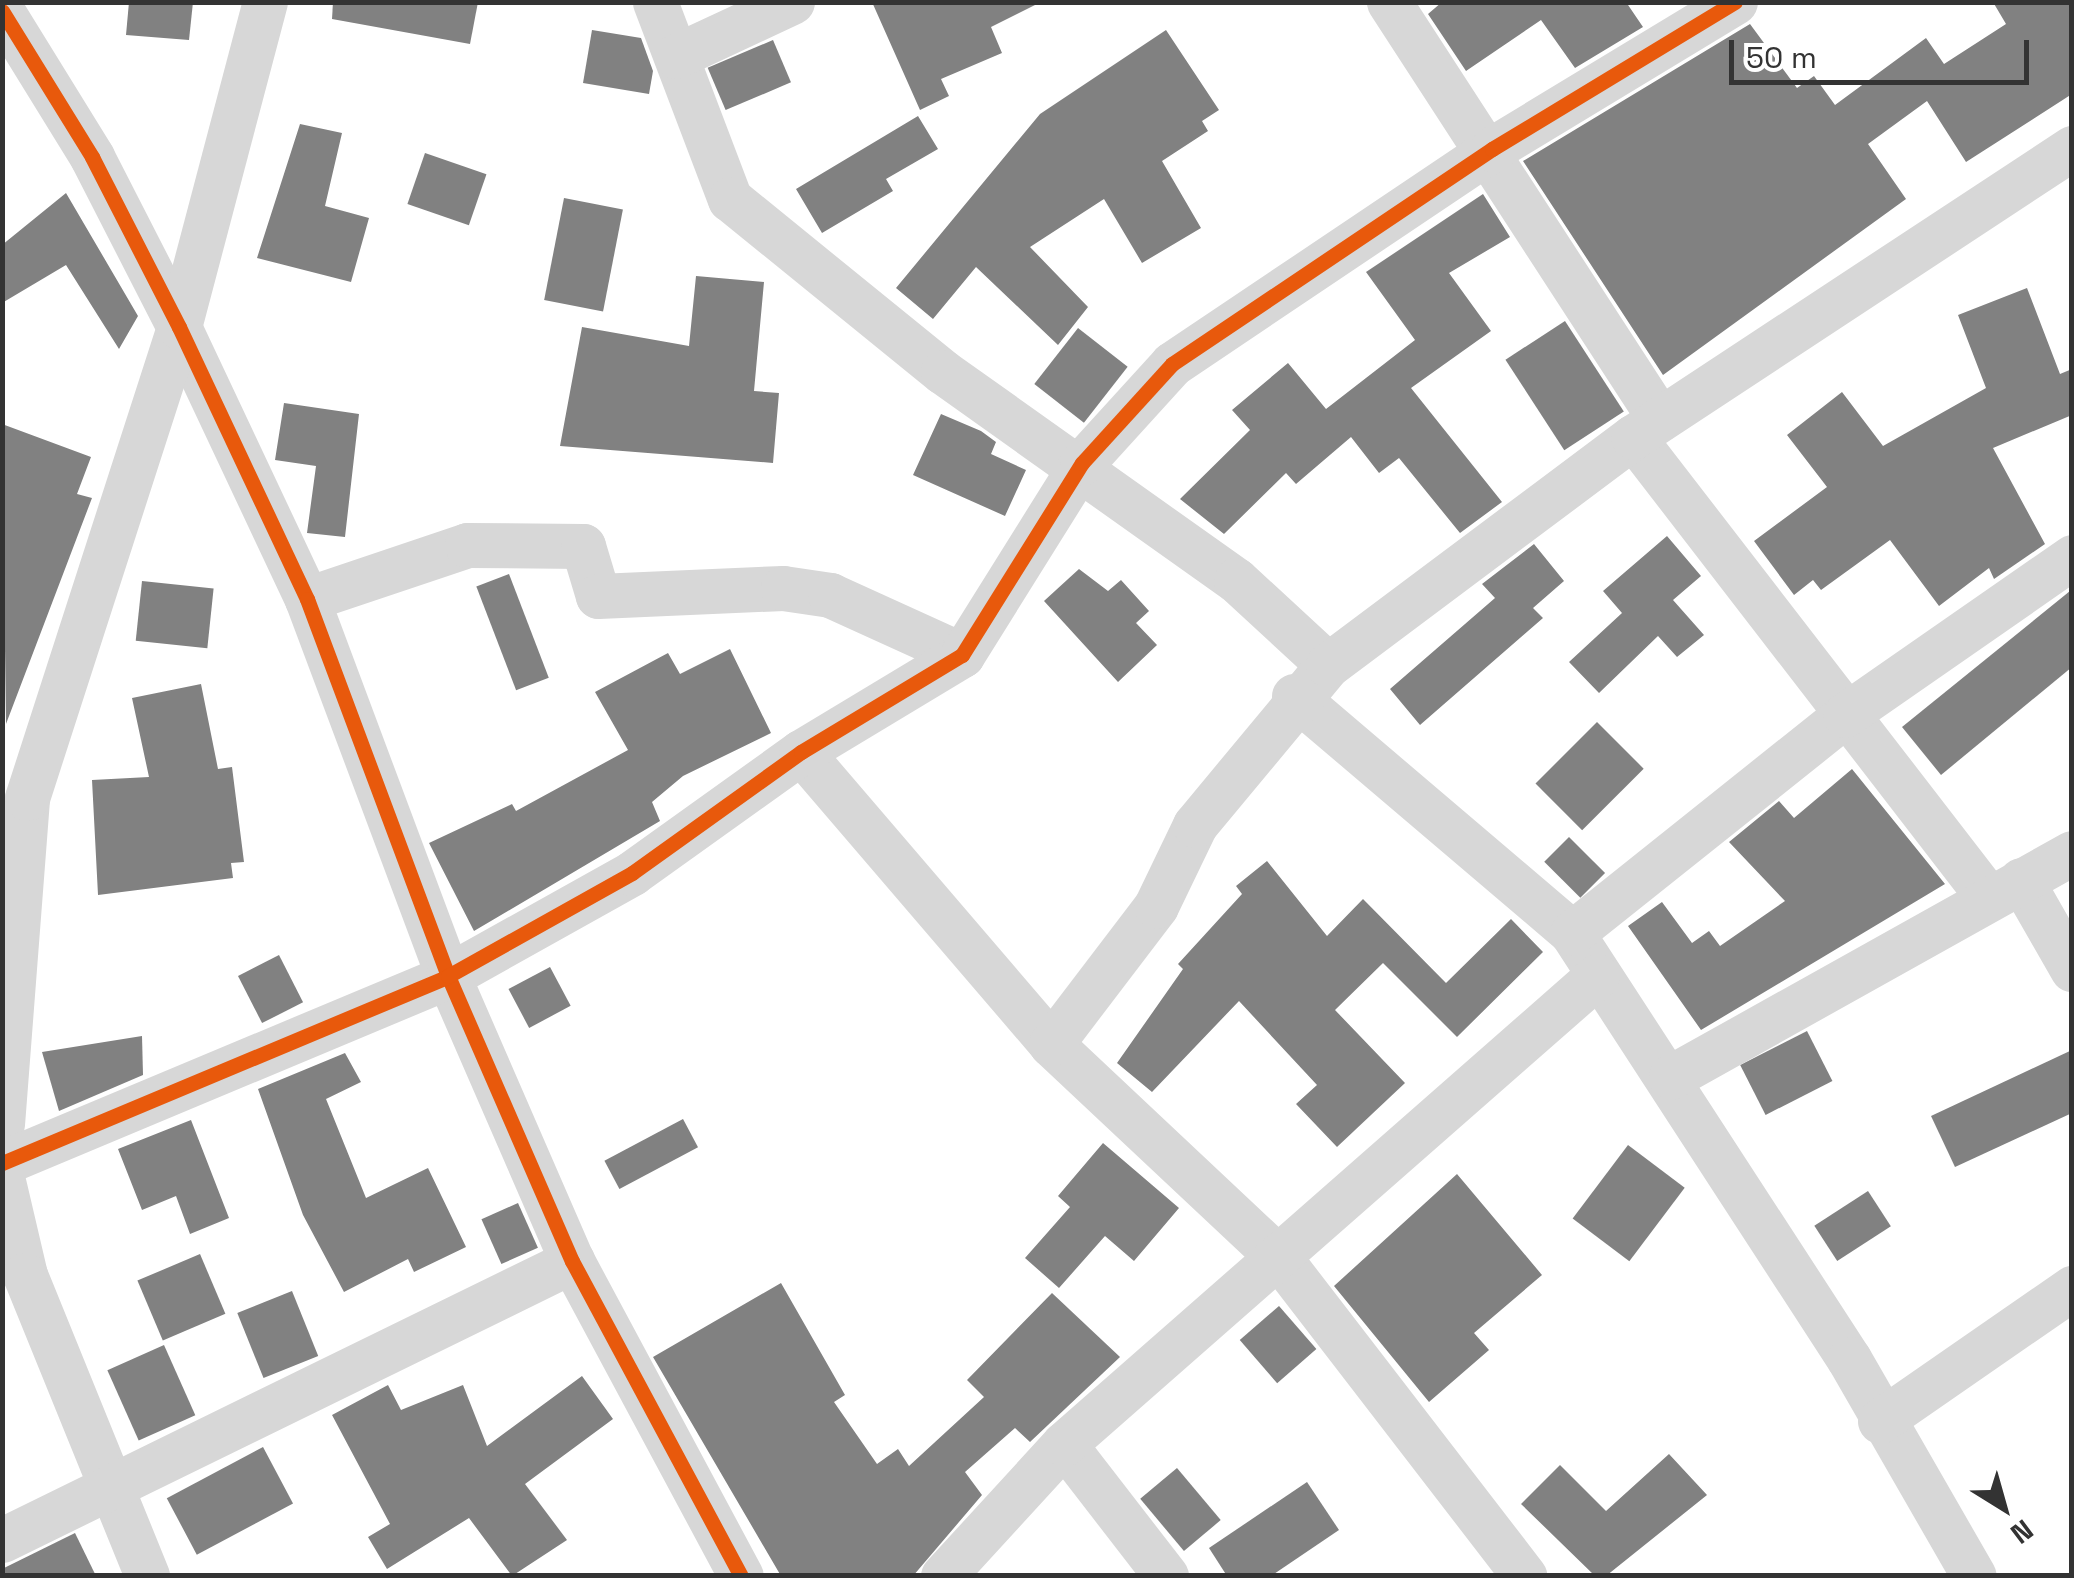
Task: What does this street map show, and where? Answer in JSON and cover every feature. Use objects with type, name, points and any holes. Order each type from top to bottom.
[{"type":"street","points":[[2,1124],[15,804],[178,327],[265,2]]},
{"type":"street","points":[[655,2],[730,199],[944,372],[1082,463],[1236,580],[1328,666]]},
{"type":"street","points":[[676,56],[792,2]]},
{"type":"street","points":[[1389,2],[1492,148],[1646,428],[1845,715],[2005,889],[2072,969]]},
{"type":"street","points":[[2,1162],[448,976],[632,872],[801,752],[962,655],[1082,463],[1172,364],[1492,148],[1735,2]]},
{"type":"street","points":[[2,11],[92,157],[178,327],[307,600],[448,976],[572,1262],[741,1576]]},
{"type":"street","points":[[1051,1044],[1156,906],[1195,825],[1294,696],[1328,666],[1646,428],[2072,148]]},
{"type":"street","points":[[307,600],[467,546],[582,546],[598,596],[783,588],[830,595],[962,655]]},
{"type":"street","points":[[1572,933],[1845,715],[2072,557]]},
{"type":"street","points":[[1294,696],[1572,933],[1597,976],[1671,1078],[1974,1576]]},
{"type":"street","points":[[801,752],[1051,1044],[1280,1260],[1524,1576]]},
{"type":"street","points":[[1671,1078],[2072,853]]},
{"type":"street","points":[[944,1576],[1064,1444],[1280,1260],[1597,976]]},
{"type":"street","points":[[2,1177],[25,1275],[106,1487],[147,1576]]},
{"type":"street","points":[[2,1540],[572,1262]]},
{"type":"street","points":[[1880,1421],[2072,1288]]},
{"type":"street","points":[[1064,1444],[1166,1576]]},
{"type":"building","points":[[129,2],[193,2],[189,40],[126,35]]},
{"type":"building","points":[[333,2],[478,2],[470,44],[332,19]]},
{"type":"building","points":[[872,2],[1041,2],[991,27],[1002,53],[941,79],[949,96],[920,110]]},
{"type":"building","points":[[1442,2],[1626,2],[1643,27],[1575,68],[1541,20],[1466,71],[1428,14]]},
{"type":"building","points":[[1993,2],[2072,2],[2072,94],[1966,162],[1927,101],[1868,144],[1906,199],[1663,375],[1523,161],[1750,24],[1797,88],[1814,76],[1835,105],[1926,38],[1944,64],[2006,24]]},
{"type":"building","points":[[592,30],[641,38],[653,71],[649,94],[583,83]]},
{"type":"building","points":[[1166,30],[1219,110],[1202,121],[1208,131],[1162,161],[1201,228],[1142,263],[1104,199],[1030,247],[1088,307],[1058,345],[976,267],[933,319],[896,288],[1040,114]]},
{"type":"building","points":[[773,40],[791,82],[726,110],[708,68]]},
{"type":"building","points":[[918,116],[938,149],[886,179],[893,191],[822,233],[796,189]]},
{"type":"building","points":[[300,124],[342,133],[325,206],[369,218],[351,282],[257,258]]},
{"type":"building","points":[[425,153],[486,174],[469,225],[407,204]]},
{"type":"building","points":[[66,193],[138,316],[119,349],[66,265],[2,303],[2,245]]},
{"type":"building","points":[[1483,194],[1510,237],[1449,273],[1491,331],[1411,388],[1502,502],[1460,533],[1399,458],[1379,473],[1351,437],[1296,484],[1286,473],[1224,534],[1180,499],[1250,430],[1232,410],[1288,363],[1326,409],[1415,340],[1366,272]]},
{"type":"building","points":[[564,198],[623,209],[603,312],[544,300]]},
{"type":"building","points":[[696,276],[764,282],[754,391],[779,393],[773,463],[560,446],[582,327],[689,346]]},
{"type":"building","points":[[2027,288],[2060,374],[2072,369],[2072,415],[1993,448],[2045,544],[1994,579],[1989,568],[1939,606],[1890,540],[1821,590],[1813,580],[1794,595],[1754,541],[1827,487],[1787,435],[1842,392],[1883,446],[1986,388],[1958,315]]},
{"type":"building","points":[[1565,321],[1624,412],[1564,450],[1505,360]]},
{"type":"building","points":[[1078,328],[1128,367],[1084,423],[1034,384]]},
{"type":"building","points":[[284,403],[359,414],[345,537],[307,533],[316,466],[275,460]]},
{"type":"building","points":[[941,414],[981,431],[996,442],[991,454],[1026,470],[1005,516],[913,475]]},
{"type":"building","points":[[2,424],[91,457],[77,494],[92,498],[6,724]]},
{"type":"building","points":[[1667,536],[1701,576],[1673,600],[1704,635],[1677,657],[1658,636],[1599,693],[1569,662],[1622,613],[1603,591]]},
{"type":"building","points":[[1534,544],[1564,581],[1533,608],[1543,618],[1420,725],[1390,689],[1495,598],[1482,584]]},
{"type":"building","points":[[1079,569],[1108,591],[1121,580],[1149,611],[1136,623],[1157,645],[1118,682],[1044,601]]},
{"type":"building","points":[[509,574],[549,678],[516,690],[476,587]]},
{"type":"building","points":[[142,581],[214,589],[207,648],[136,641]]},
{"type":"building","points":[[2070,591],[2072,667],[1941,775],[1902,727]]},
{"type":"building","points":[[730,649],[771,733],[683,776],[652,802],[660,821],[474,931],[429,843],[512,804],[516,811],[628,750],[595,692],[668,653],[680,674]]},
{"type":"building","points":[[201,684],[218,769],[232,767],[244,862],[231,863],[233,878],[98,895],[92,780],[149,777],[132,698]]},
{"type":"building","points":[[1597,722],[1644,769],[1582,830],[1535,784]]},
{"type":"building","points":[[1852,769],[1945,884],[1701,1030],[1628,926],[1662,902],[1692,943],[1709,931],[1720,946],[1785,901],[1729,842],[1779,801],[1794,818]]},
{"type":"building","points":[[1569,837],[1605,873],[1580,898],[1544,862]]},
{"type":"building","points":[[1267,861],[1327,936],[1363,899],[1446,983],[1511,919],[1543,952],[1457,1037],[1383,963],[1335,1010],[1405,1083],[1337,1147],[1296,1104],[1317,1085],[1239,1001],[1152,1092],[1117,1063],[1183,969],[1178,964],[1242,894],[1236,886]]},
{"type":"building","points":[[279,955],[303,1002],[262,1023],[238,976]]},
{"type":"building","points":[[550,967],[571,1006],[529,1028],[509,989]]},
{"type":"building","points":[[1807,1031],[1832,1081],[1766,1115],[1740,1065]]},
{"type":"building","points":[[142,1036],[143,1075],[59,1111],[42,1052]]},
{"type":"building","points":[[2072,1050],[2072,1113],[1955,1167],[1931,1116]]},
{"type":"building","points":[[345,1053],[361,1082],[326,1099],[366,1198],[428,1168],[466,1247],[414,1272],[408,1259],[344,1292],[303,1215],[258,1089]]},
{"type":"building","points":[[683,1119],[698,1147],[619,1189],[604,1161]]},
{"type":"building","points":[[191,1120],[229,1218],[190,1234],[176,1196],[142,1210],[118,1149]]},
{"type":"building","points":[[1103,1143],[1179,1208],[1134,1261],[1105,1236],[1059,1288],[1025,1258],[1070,1207],[1058,1196]]},
{"type":"building","points":[[1628,1145],[1685,1188],[1629,1261],[1573,1218]]},
{"type":"building","points":[[1457,1174],[1542,1275],[1474,1333],[1489,1350],[1429,1402],[1334,1286]]},
{"type":"building","points":[[1868,1191],[1891,1226],[1837,1261],[1814,1226]]},
{"type":"building","points":[[518,1203],[538,1248],[501,1264],[481,1219]]},
{"type":"building","points":[[200,1254],[225,1314],[163,1340],[137,1281]]},
{"type":"building","points":[[781,1283],[845,1395],[834,1402],[877,1464],[898,1449],[909,1466],[984,1397],[967,1380],[1052,1293],[1120,1357],[1030,1442],[1015,1428],[965,1472],[982,1495],[913,1576],[781,1576],[653,1357]]},
{"type":"building","points":[[292,1291],[318,1356],[264,1378],[237,1313]]},
{"type":"building","points":[[1279,1306],[1316,1349],[1277,1383],[1240,1340]]},
{"type":"building","points":[[164,1345],[195,1415],[139,1441],[107,1370]]},
{"type":"building","points":[[582,1376],[613,1419],[525,1484],[567,1540],[512,1576],[469,1518],[387,1569],[368,1537],[390,1524],[332,1415],[388,1385],[401,1410],[463,1385],[487,1446]]},
{"type":"building","points":[[263,1447],[293,1504],[197,1555],[167,1498]]},
{"type":"building","points":[[1669,1454],[1707,1495],[1606,1576],[1595,1576],[1521,1504],[1560,1465],[1606,1511]]},
{"type":"building","points":[[1177,1468],[1221,1520],[1184,1551],[1140,1499]]},
{"type":"building","points":[[1307,1482],[1339,1530],[1271,1576],[1227,1576],[1209,1548]]},
{"type":"building","points":[[75,1533],[96,1576],[2,1576],[2,1569]]},
{"type":"cycle path","points":[[2,1163],[448,976],[632,873],[801,752],[962,655],[1082,463],[1172,364],[1492,149],[1735,2]]},
{"type":"cycle path","points":[[2,11],[92,157],[179,327],[307,599],[448,976],[572,1261],[741,1576]]}]
